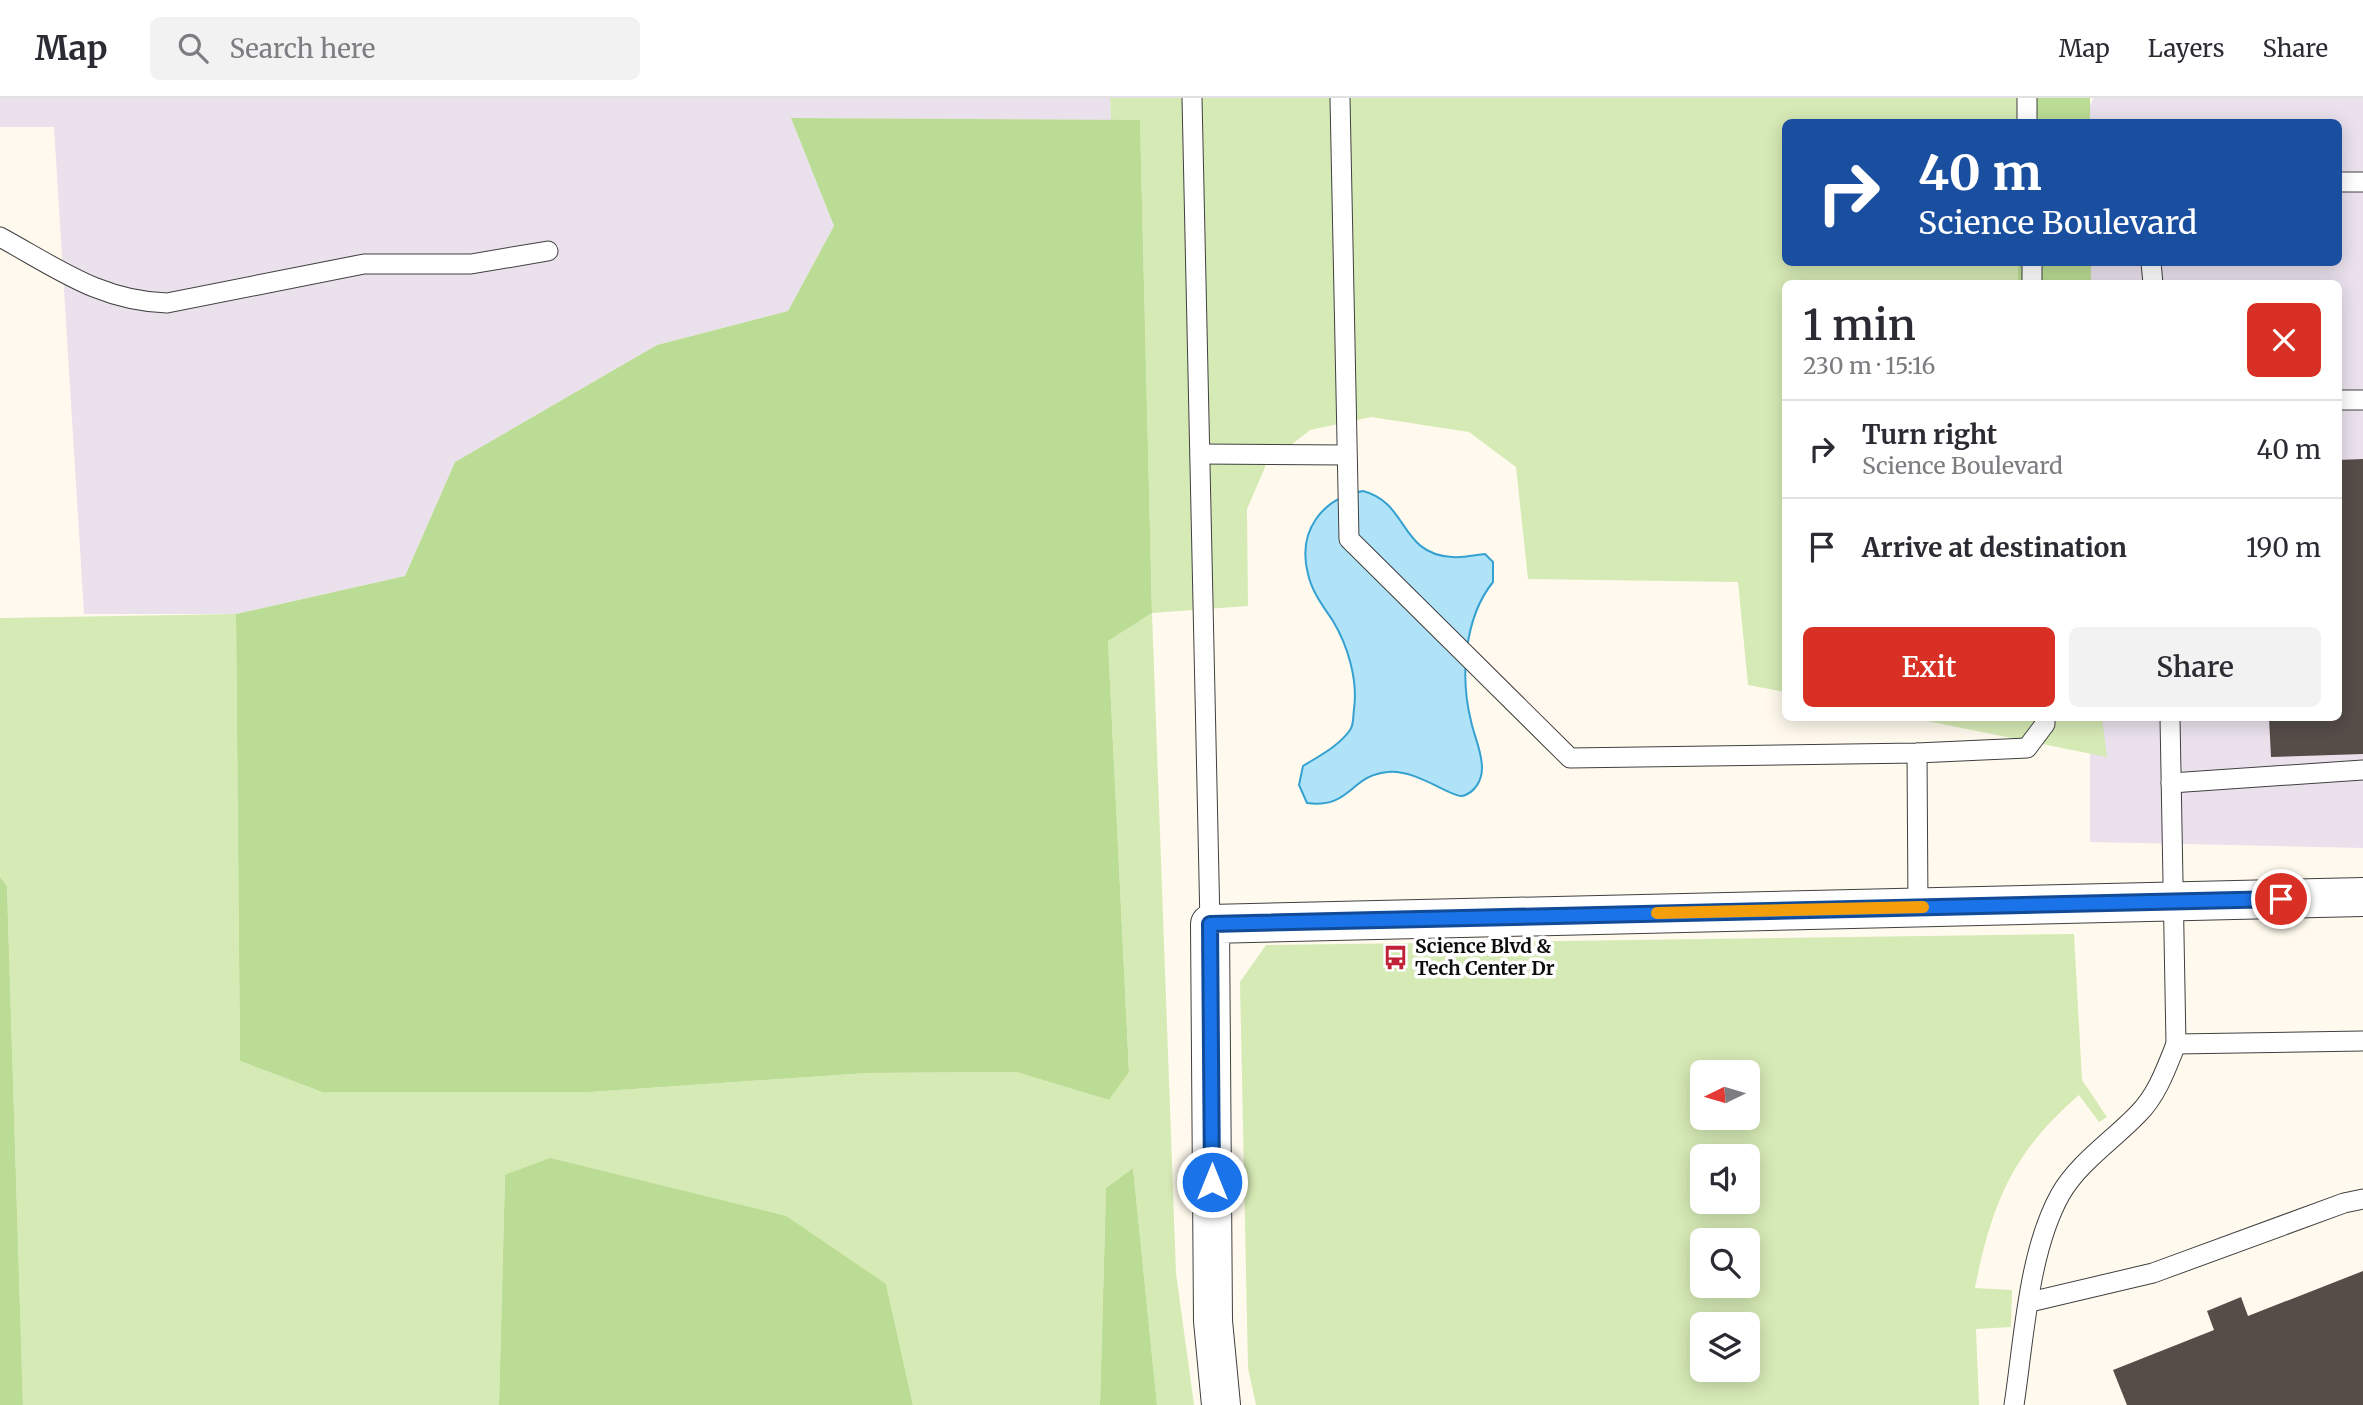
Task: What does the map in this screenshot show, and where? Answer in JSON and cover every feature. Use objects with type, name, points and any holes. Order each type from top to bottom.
[{"type":"street","points":[[1221,1405],[1213,1321],[1210,924],[2363,897]]},
{"type":"lane","points":[[1192,98],[1210,924]]},
{"type":"lane","points":[[1340,98],[1349,540],[1570,758],[1917,753],[2027,748],[2045,721]]},
{"type":"lane","points":[[2027,98],[2028,119]]},
{"type":"lane","points":[[2342,182],[2363,182]]},
{"type":"lane","points":[[0,237],[98,291],[135,302],[167,303],[364,264],[471,264],[548,251]]},
{"type":"lane","points":[[2342,400],[2363,400]]},
{"type":"lane","points":[[1200,454],[1346,455]]},
{"type":"lane","points":[[2014,1405],[2042,1242],[2060,1194],[2100,1148],[2139,1113],[2162,1080],[2176,1044],[2170,721]]},
{"type":"lane","points":[[1917,753],[1918,907]]},
{"type":"lane","points":[[2171,783],[2363,770]]},
{"type":"lane","points":[[2176,1044],[2363,1041]]},
{"type":"lane","points":[[2030,1302],[2152,1273],[2344,1203],[2363,1199]]},
{"type":"shaded area","points":[[0,98],[1110,98],[1111,120],[791,118],[834,226],[788,311],[657,345],[455,462],[405,576],[236,614],[84,614],[54,127],[0,127]]},
{"type":"shaded area","points":[[2094,98],[2363,98],[2363,848],[2090,842],[2090,721],[2342,721],[2342,280],[2090,280],[2090,266],[2342,266],[2342,119],[2090,119],[2090,105]]},
{"type":"green space","points":[[1110,98],[2018,98],[2018,119],[1782,119],[1782,266],[2018,266],[2018,280],[1782,280],[1782,691],[1748,685],[1738,582],[1528,579],[1516,467],[1469,432],[1371,417],[1310,430],[1266,465],[1247,509],[1248,606],[1152,613],[1140,120],[1111,120]]},
{"type":"green space","points":[[2018,98],[2090,98],[2090,119],[2018,119]]},
{"type":"green space","points":[[791,118],[1140,120],[1152,613],[1108,641],[1129,1072],[1109,1100],[1016,1072],[867,1073],[590,1092],[322,1092],[240,1061],[236,614],[405,576],[455,462],[657,345],[788,311],[834,226]]},
{"type":"green space","points":[[2018,266],[2091,266],[2091,280],[2018,280]]},
{"type":"green space","points":[[1152,613],[1176,1273],[1194,1405],[1157,1405],[1133,1168],[1106,1188],[1100,1405],[913,1405],[886,1284],[505,1175],[499,1405],[23,1405],[7,886],[0,877],[0,618],[236,614],[240,1061],[322,1092],[590,1092],[867,1073],[1016,1072],[1109,1100],[1129,1071],[1108,641]]},
{"type":"green space","points":[[1927,721],[2102,721],[2107,757]]},
{"type":"green space","points":[[0,877],[7,886],[23,1405],[0,1405]]},
{"type":"green space","points":[[2074,934],[2082,1080],[2107,1117],[2099,1122],[2079,1095],[2037,1138],[2008,1181],[1989,1230],[1975,1288],[2012,1290],[2011,1327],[1976,1329],[1979,1405],[1256,1405],[1248,1368],[1240,982],[1266,945]]},
{"type":"green space","points":[[550,1158],[786,1216],[886,1284],[913,1405],[499,1405],[505,1175]]},
{"type":"green space","points":[[1133,1168],[1157,1405],[1100,1405],[1106,1188]]},
{"type":"water","points":[[1363,491],[1378,497],[1389,506],[1422,547],[1435,554],[1452,557],[1485,554],[1493,562],[1493,582],[1483,597],[1470,630],[1465,667],[1468,704],[1481,756],[1482,773],[1474,789],[1462,796],[1399,772],[1375,774],[1342,797],[1322,804],[1307,803],[1299,785],[1303,766],[1335,746],[1350,730],[1355,698],[1351,664],[1343,641],[1310,581],[1306,544],[1316,519],[1325,509],[1348,495]]},
{"type":"building","points":[[2363,459],[2363,754],[2271,757],[2269,721],[2342,721],[2342,460]]},
{"type":"building","points":[[2363,1271],[2363,1405],[2127,1405],[2113,1370],[2214,1330],[2207,1311],[2241,1297],[2248,1316]]},
{"type":"slow traffic","points":[[1657,913],[1923,907]]},
{"type":"place","name":"Science Blvd & Tech Center Dr","points":[[1395,957]]},
{"type":"route","points":[[1212,1182],[1210,924],[2281,899]]}]
